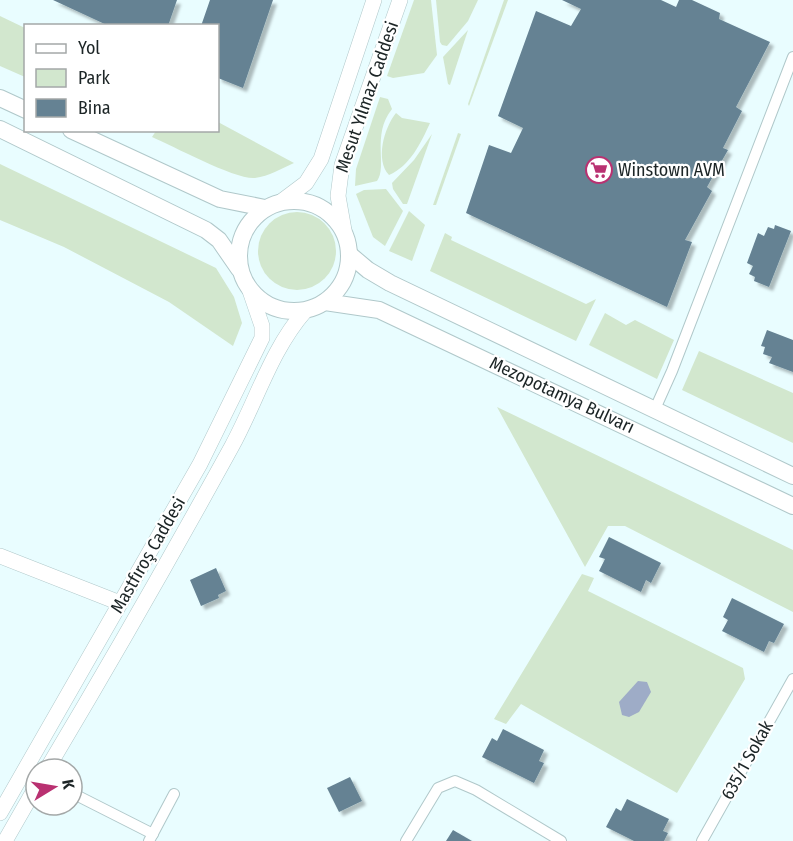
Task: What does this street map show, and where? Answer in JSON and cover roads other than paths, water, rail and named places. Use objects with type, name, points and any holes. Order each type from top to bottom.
[{"type":"main road","name":"Mesut Yılmaz Caddesi","points":[[282,201],[306,183],[321,159],[374,0]]},
{"type":"main road","name":"Mesut Yılmaz Caddesi","points":[[344,230],[338,196],[342,165],[400,0]]},
{"type":"main road","points":[[0,98],[24,109]]},
{"type":"main road","points":[[0,129],[206,230],[219,240],[249,288],[260,300],[274,308],[305,311],[325,302],[344,282],[350,254],[344,230],[333,216],[318,205],[300,200],[282,201],[265,208],[252,220],[242,236],[238,254],[241,272]]},
{"type":"main road","points":[[75,132],[220,199],[265,208]]},
{"type":"main road","name":"Mezopotamya Bulvarı","points":[[350,254],[368,270],[390,283],[793,476]]},
{"type":"main road","name":"Mastfıroş Caddesi","points":[[0,813],[200,464],[262,338],[262,326],[249,288]]},
{"type":"main road","name":"Mezopotamya Bulvarı","points":[[325,302],[379,310],[793,506]]},
{"type":"main road","name":"Mastfıroş Caddesi","points":[[54,757],[127,635],[236,439],[285,336],[305,311]]},
{"type":"main road","points":[[0,556],[120,603]]},
{"type":"main road","points":[[5,841],[24,808]]},
{"type":"street","points":[[655,409],[672,371],[793,57]]},
{"type":"street","name":"635/1 Sokak","points":[[702,841],[793,679]]},
{"type":"street","points":[[406,841],[438,788],[455,781],[476,790],[561,841]]},
{"type":"street","points":[[84,800],[151,838],[174,794]]},
{"type":"water","points":[[638,681],[647,682],[651,692],[639,712],[629,717],[622,715],[619,702]]},
{"type":"place","name":"Winstown AVM","points":[[599,170]]}]
